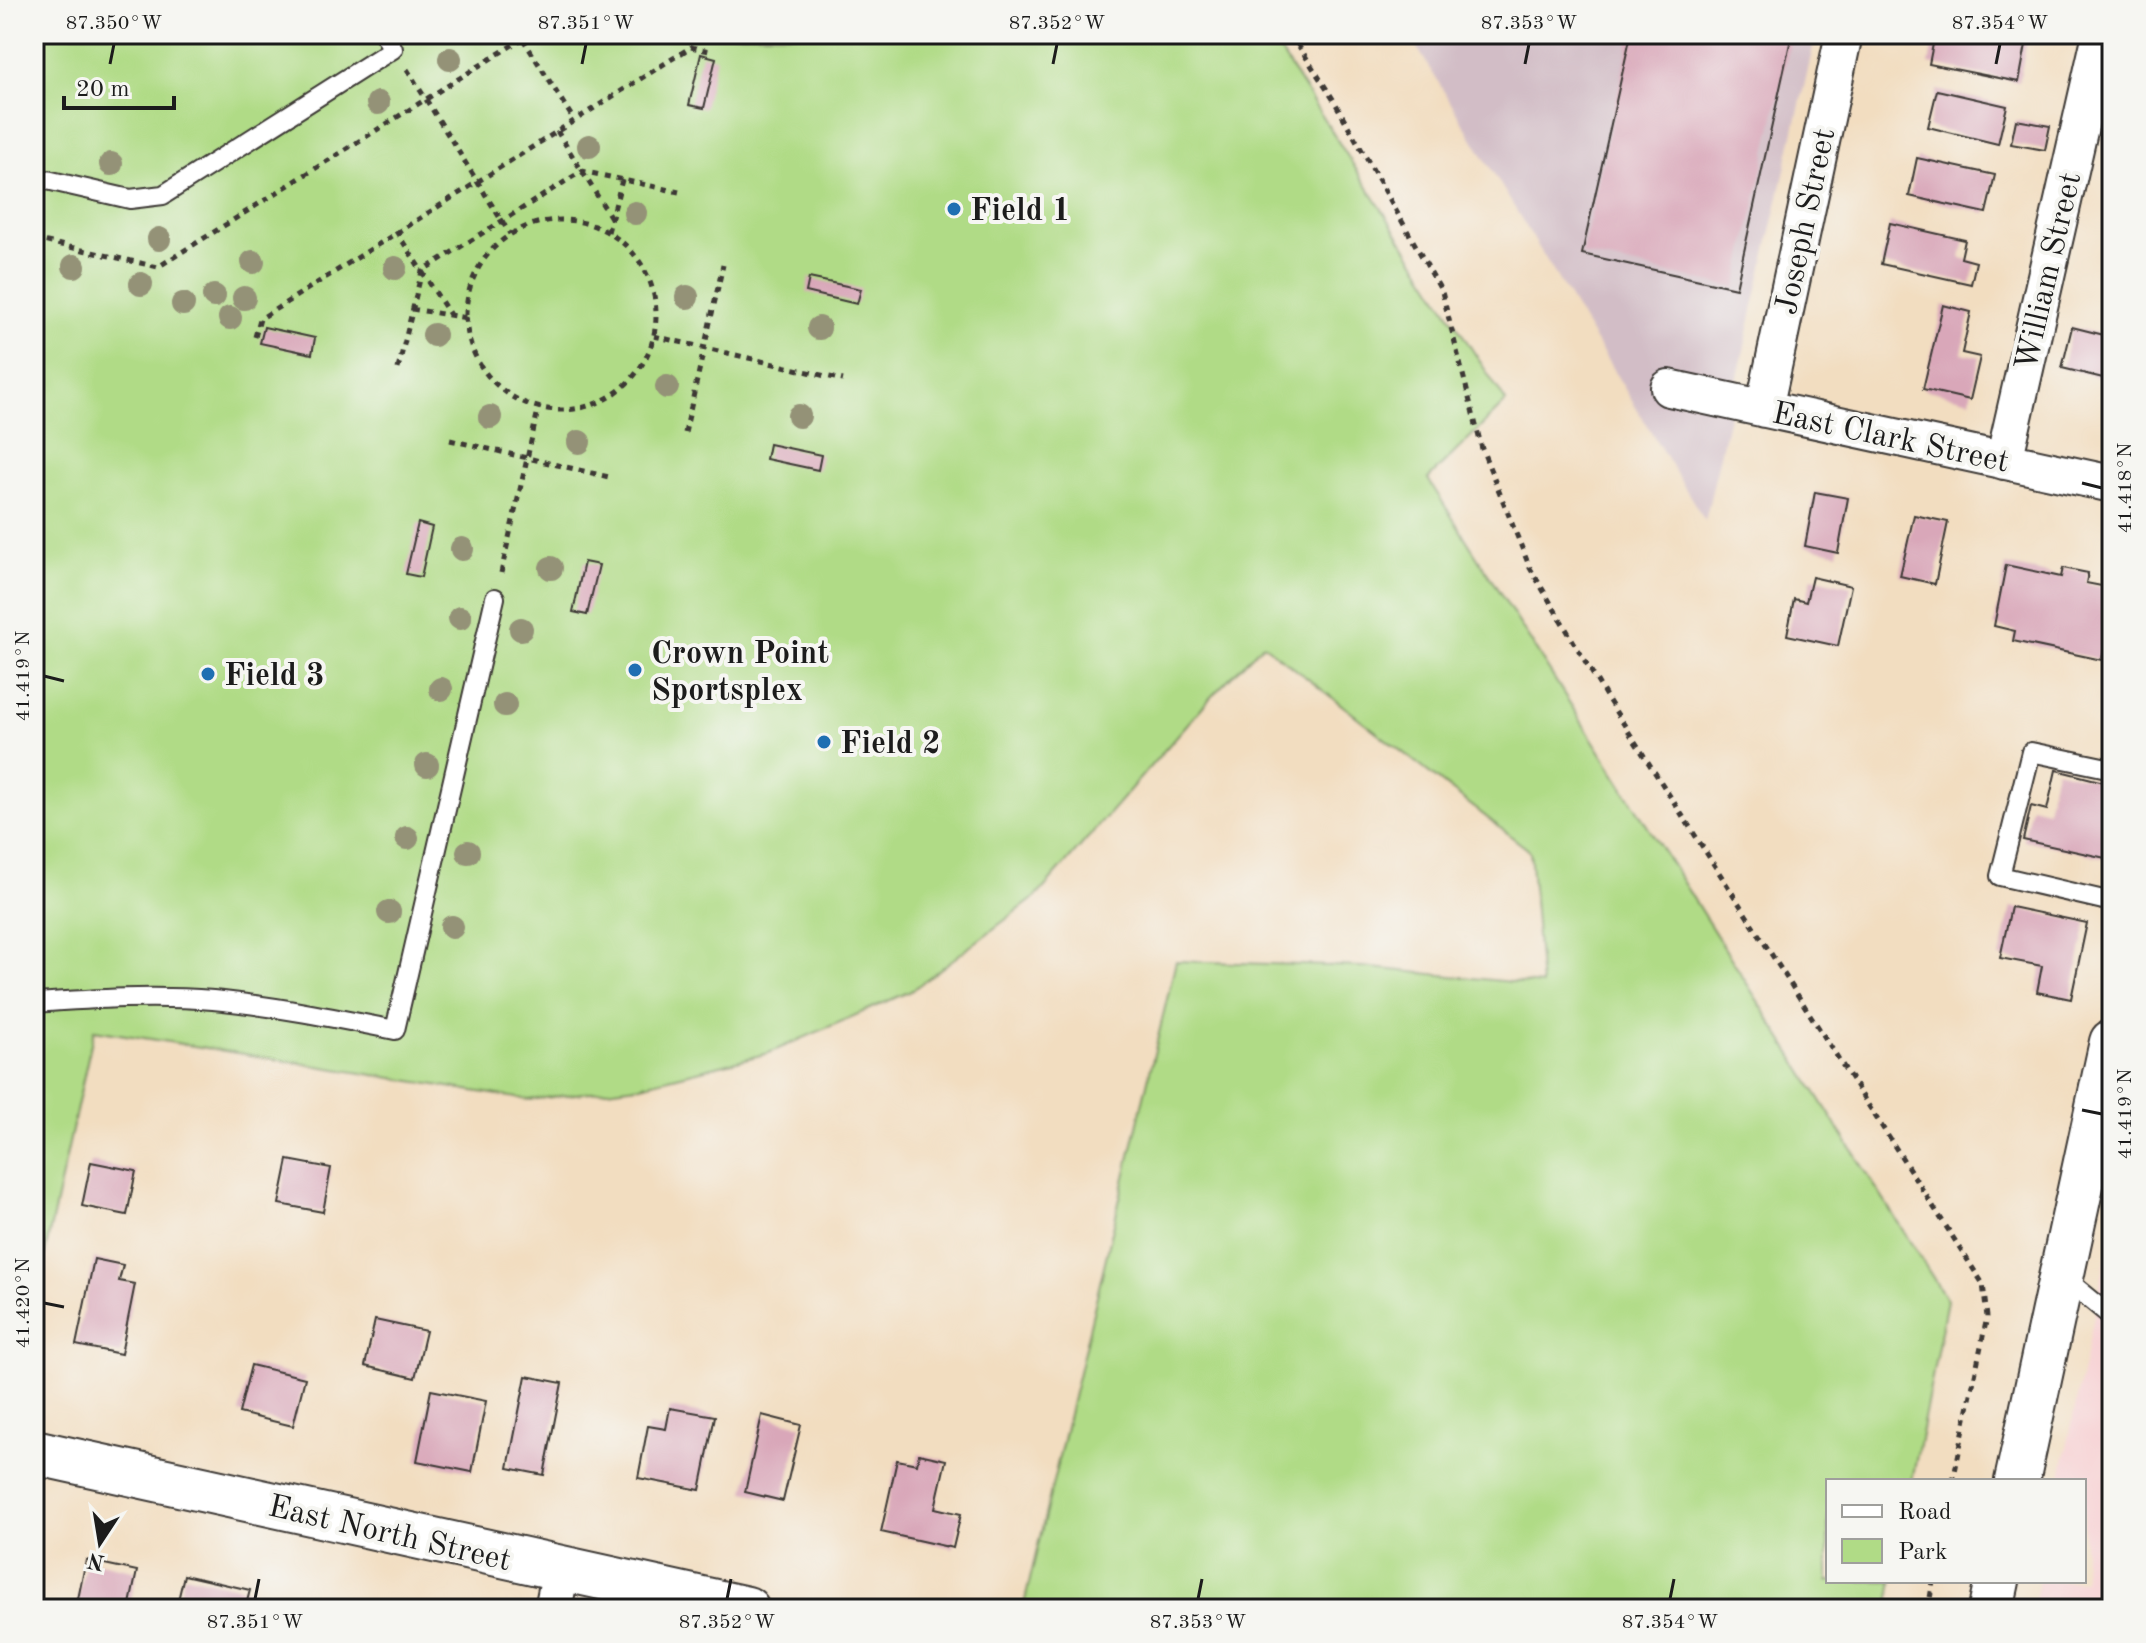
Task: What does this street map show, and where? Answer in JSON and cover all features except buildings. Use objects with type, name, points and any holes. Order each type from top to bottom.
[{"type":"street","name":"Joseph Street","points":[[1764,409],[1844,34]]},
{"type":"street","name":"William Street","points":[[2004,461],[2101,34]]},
{"type":"street","name":"East Clark Street","points":[[1669,388],[2112,484]]},
{"type":"street","points":[[2017,1479],[2112,1042]]},
{"type":"street","name":"East North Street","points":[[34,1452],[557,1589],[747,1609]]},
{"type":"street","points":[[1991,1609],[1997,1583]]},
{"type":"lane","points":[[34,177],[130,199],[163,195],[389,42]]},
{"type":"lane","points":[[34,1003],[140,998],[212,1000],[300,1011],[395,1030],[495,598]]},
{"type":"lane","points":[[2112,769],[2031,752],[2000,876],[2112,902]]},
{"type":"lane","points":[[2060,1274],[2112,1317]]},
{"type":"path","points":[[34,239],[158,267],[530,34]]},
{"type":"path","points":[[1291,34],[1400,213],[1442,292],[1482,449],[1530,568],[1607,698],[1983,1284],[1987,1317],[1953,1479]]},
{"type":"path","points":[[523,39],[574,120]]},
{"type":"path","points":[[389,42],[510,234]]},
{"type":"path","points":[[255,337],[260,319],[691,47],[714,52]]},
{"type":"path","points":[[557,131],[613,221]]},
{"type":"path","points":[[398,369],[422,271],[582,171],[679,192]]},
{"type":"path","points":[[608,232],[622,180]]},
{"type":"path","points":[[552,220],[573,220],[608,232],[629,248],[651,282],[656,304],[654,336],[642,364],[612,395],[571,409],[539,406],[510,395],[494,381],[472,347],[467,318],[471,284],[480,265],[510,234],[552,220]]},
{"type":"path","points":[[396,231],[452,318]]},
{"type":"path","points":[[685,433],[723,265]]},
{"type":"path","points":[[412,309],[452,318],[467,318]]},
{"type":"path","points":[[654,336],[843,380]]},
{"type":"path","points":[[495,598],[539,406]]},
{"type":"path","points":[[450,440],[609,477]]},
{"type":"path","points":[[1928,1609],[1933,1583]]},
{"type":"shaded area","points":[[1409,34],[1816,34],[1705,521]]},
{"type":"shaded area","points":[[2111,1233],[2112,1609],[2033,1609],[2039,1583],[2086,1583],[2086,1479],[2060,1479]]},
{"type":"green space","name":"Crown Point Sportsplex","points":[[34,34],[1269,34],[1506,402],[1428,479],[1947,1300],[1912,1479],[1826,1479],[1826,1583],[1893,1583],[1888,1609],[1023,1609],[1176,961],[1362,967],[1541,985],[1530,851],[1263,644],[1211,697],[1037,896],[911,991],[769,1053],[637,1086],[529,1100],[94,1030],[34,1303]]},
{"type":"place","name":"Field 1","points":[[954,209]]},
{"type":"place","name":"Crown Point Sportsplex","points":[[635,670]]},
{"type":"place","name":"Field 3","points":[[208,674]]},
{"type":"place","name":"Field 2","points":[[824,742]]}]
